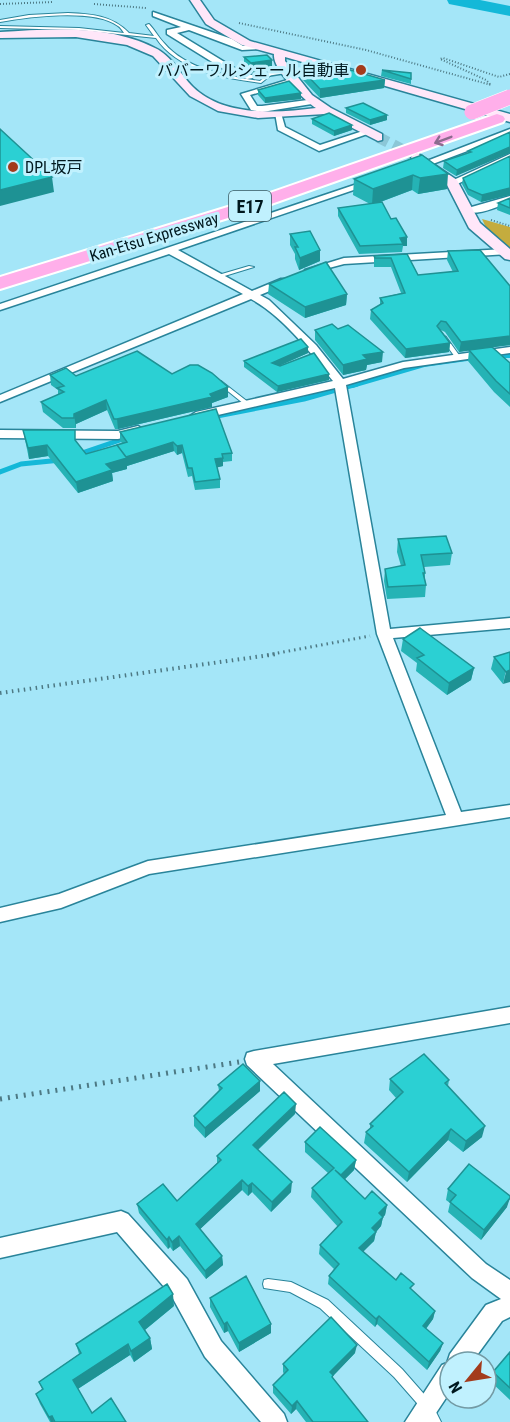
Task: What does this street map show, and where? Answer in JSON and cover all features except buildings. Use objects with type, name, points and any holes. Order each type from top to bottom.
[{"type":"highway","name":"Kan-Etsu Expressway","points":[[22,258],[258,186],[510,97]]},
{"type":"highway","name":"Kan-Etsu Expressway","points":[[0,283],[255,205],[507,121]]},
{"type":"highway","points":[[0,296],[180,235],[255,205]]},
{"type":"street","points":[[195,0],[203,14],[218,28],[258,47],[507,121]]},
{"type":"street","points":[[156,14],[242,48],[258,47]]},
{"type":"street","points":[[189,28],[170,32],[233,71],[250,77],[291,76]]},
{"type":"street","points":[[0,35],[66,33],[109,37],[159,54],[170,63],[193,94],[205,102],[237,111],[278,115],[327,110]]},
{"type":"street","points":[[280,54],[279,61],[315,101],[327,110],[374,135]]},
{"type":"street","points":[[291,76],[245,93],[254,108],[262,109],[315,101]]},
{"type":"street","points":[[278,115],[281,128],[319,148],[374,135]]},
{"type":"street","points":[[0,307],[392,175],[507,121]]},
{"type":"street","points":[[452,183],[510,157]]},
{"type":"street","points":[[422,160],[452,183],[466,210],[482,233],[507,254]]},
{"type":"street","points":[[466,210],[480,209],[510,199]]},
{"type":"street","points":[[170,250],[252,294],[271,307],[340,386],[384,634],[456,819]]},
{"type":"street","points":[[0,399],[129,350],[252,294],[328,264],[344,261],[507,254]]},
{"type":"street","points":[[183,419],[340,386],[403,364],[510,350]]},
{"type":"street","points":[[0,434],[118,435],[149,428]]},
{"type":"street","points":[[384,634],[510,623]]},
{"type":"street","points":[[0,915],[61,901],[148,868],[510,811]]},
{"type":"street","points":[[255,1059],[510,1015]]},
{"type":"street","points":[[255,1059],[479,1271],[510,1293]]},
{"type":"street","points":[[0,1248],[121,1221],[179,1287],[213,1349],[276,1422]]},
{"type":"street","points":[[467,1350],[494,1313],[510,1306]]},
{"type":"street","points":[[426,1416],[438,1394]]},
{"type":"lane","points":[[0,21],[36,15],[76,14],[114,22],[126,29],[128,33]]},
{"type":"lane","points":[[148,25],[173,54],[207,70],[261,82],[269,75]]},
{"type":"lane","points":[[0,27],[128,33],[157,37]]},
{"type":"lane","points":[[218,276],[251,267]]},
{"type":"lane","points":[[441,334],[458,356]]},
{"type":"lane","points":[[213,379],[224,385],[246,404]]},
{"type":"lane","points":[[268,1284],[291,1287],[324,1304],[399,1372],[426,1416]]},
{"type":"path","points":[[237,23],[286,32],[447,71],[491,85],[486,80],[440,59],[499,77],[510,74]]},
{"type":"path","points":[[0,693],[277,654],[384,634]]},
{"type":"path","points":[[0,1099],[255,1059]]},
{"type":"shaded area","points":[[482,219],[510,227],[510,250],[488,232]]},
{"type":"waterway","points":[[455,0],[510,11]]},
{"type":"waterway","points":[[496,356],[510,356]]},
{"type":"waterway","points":[[352,386],[424,365],[474,358]]},
{"type":"waterway","points":[[212,417],[304,399],[357,384]]},
{"type":"waterway","points":[[76,455],[126,438]]},
{"type":"waterway","points":[[0,472],[21,464],[61,460]]},
{"type":"tunnel","points":[[378,137],[417,157]]},
{"type":"place","name":"ババーワルシェール自動車","points":[[361,70]]},
{"type":"place","name":"DPL坂戸","points":[[13,167]]}]
